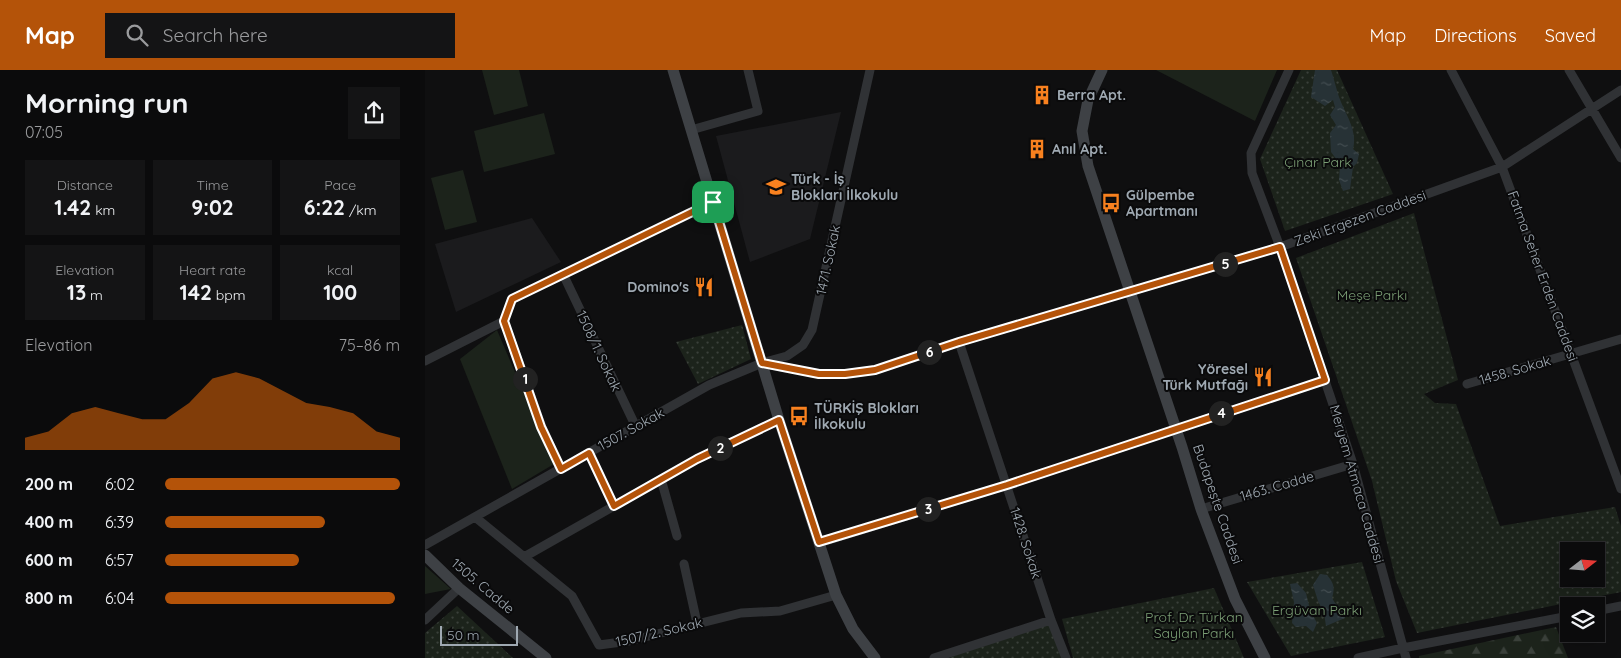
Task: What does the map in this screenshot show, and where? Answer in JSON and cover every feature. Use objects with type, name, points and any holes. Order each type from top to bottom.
[{"type":"street","points":[[673,70],[779,420],[836,595],[853,629],[875,658]]},
{"type":"street","points":[[691,130],[758,111],[748,70]]},
{"type":"street","name":"1471. Sokak","points":[[762,363],[787,356],[803,345],[812,330],[869,70]]},
{"type":"street","name":"Budapeşte Caddesi","points":[[1102,70],[1088,100],[1082,131],[1090,172],[1201,508],[1235,599],[1265,658]]},
{"type":"street","name":"Meryem Atmaca Caddesi","points":[[1289,70],[1251,153],[1252,173],[1280,247],[1353,464],[1406,658]]},
{"type":"street","name":"Fatma Seher Erden Caddesi","points":[[1451,70],[1502,167],[1621,489]]},
{"type":"street","points":[[1569,70],[1621,158]]},
{"type":"street","name":"Zeki Ergezen Caddesi","points":[[762,363],[819,374],[845,374],[875,370],[959,342],[1158,285],[1280,247],[1502,167],[1621,90]]},
{"type":"street","points":[[561,469],[541,427],[504,321],[512,299],[713,202]]},
{"type":"street","name":"1508/1. Sokak","points":[[563,274],[635,428]]},
{"type":"street","points":[[425,361],[504,321]]},
{"type":"street","name":"1458. Sokak","points":[[1467,384],[1621,339]]},
{"type":"street","name":"1428. Sokak","points":[[959,342],[1051,620],[1066,658]]},
{"type":"street","name":"1507. Sokak","points":[[425,552],[475,517],[709,385],[762,363]]},
{"type":"street","points":[[819,542],[1007,485],[1325,380]]},
{"type":"street","points":[[524,557],[697,459],[779,420]]},
{"type":"street","points":[[589,453],[614,506]]},
{"type":"street","name":"1463. Cadde","points":[[1201,508],[1353,464]]},
{"type":"street","points":[[661,479],[677,536]]},
{"type":"street","name":"1507/2. Sokak","points":[[475,517],[572,596],[599,646],[629,641],[741,613],[780,610],[836,595]]},
{"type":"street","name":"1505. Cadde","points":[[425,552],[459,588],[546,658]]},
{"type":"street","points":[[684,564],[697,624]]},
{"type":"street","points":[[426,617],[459,588]]},
{"type":"street","points":[[1605,609],[1621,606]]},
{"type":"street","points":[[1358,658],[1560,618]]},
{"type":"street","points":[[934,658],[1051,620]]},
{"type":"shaded area","name":"Türk - İş Blokları İlkokulu","points":[[841,112],[810,239],[750,262],[716,136]]},
{"type":"shaded area","points":[[532,218],[561,262],[456,312],[435,244]]},
{"type":"green space","points":[[482,70],[519,70],[528,106],[494,115]]},
{"type":"green space","points":[[1156,70],[1277,70],[1255,121]]},
{"type":"green space","name":"Çınar Park","points":[[1301,70],[1337,70],[1393,194],[1285,231],[1260,159]]},
{"type":"green space","points":[[544,113],[555,154],[484,172],[474,131]]},
{"type":"green space","points":[[463,170],[477,222],[445,230],[431,178]]},
{"type":"green space","name":"Meşe Parkı","points":[[1414,213],[1458,380],[1424,394],[1435,403],[1456,404],[1500,526],[1615,507],[1621,526],[1621,592],[1596,597],[1560,597],[1560,604],[1417,633],[1396,581],[1372,481],[1296,258]]},
{"type":"green space","points":[[742,325],[751,359],[698,384],[676,342]]},
{"type":"green space","points":[[497,330],[554,464],[512,489],[460,359]]},
{"type":"green space","name":"Ergüvan Parkı","points":[[1362,562],[1385,637],[1291,656],[1247,582]]},
{"type":"green space","points":[[425,566],[451,589],[425,594]]},
{"type":"green space","name":"Prof. Dr. Türkan Saylan Parkı","points":[[1214,588],[1244,658],[1073,658],[1062,619]]},
{"type":"green space","points":[[457,606],[513,658],[425,658],[425,633]]},
{"type":"green space","points":[[1048,622],[1063,658],[948,658]]},
{"type":"green space","points":[[1556,627],[1560,642],[1562,642],[1568,658],[1419,658],[1419,656]]},
{"type":"water","points":[[1315,70],[1331,70],[1354,135],[1353,149],[1359,154],[1357,163],[1353,167],[1350,189],[1343,191],[1339,180],[1340,164],[1331,152],[1330,133],[1336,125],[1330,115],[1335,107],[1333,100],[1325,106],[1311,97]]},
{"type":"water","points":[[1320,574],[1327,575],[1331,581],[1334,588],[1332,598],[1344,610],[1345,618],[1326,626],[1324,613],[1313,585]]},
{"type":"water","points":[[1297,583],[1306,593],[1310,610],[1317,623],[1313,632],[1306,626],[1296,627],[1292,623],[1294,602],[1290,584]]},
{"type":"place","name":"Berra Apt.","points":[[1042,95]]},
{"type":"place","name":"Anıl Apt.","points":[[1037,149]]},
{"type":"place","name":"Türk - İş Blokları İlkokulu","points":[[776,187]]},
{"type":"place","name":"Gülpembe Apartmanı","points":[[1111,203]]},
{"type":"place","name":"Domino's","points":[[704,287]]},
{"type":"place","name":"Yöresel Türk Mutfağı","points":[[1263,377]]},
{"type":"place","name":"TÜRKİŞ Blokları İlkokulu","points":[[799,416]]},
{"type":"route","points":[[713,202],[762,363],[819,374],[845,374],[875,370],[959,342],[1158,285],[1280,247],[1325,380],[1007,485],[819,542],[779,420],[697,459],[614,506],[589,453],[561,469],[541,427],[504,321],[507,311],[512,299],[713,202]]}]
